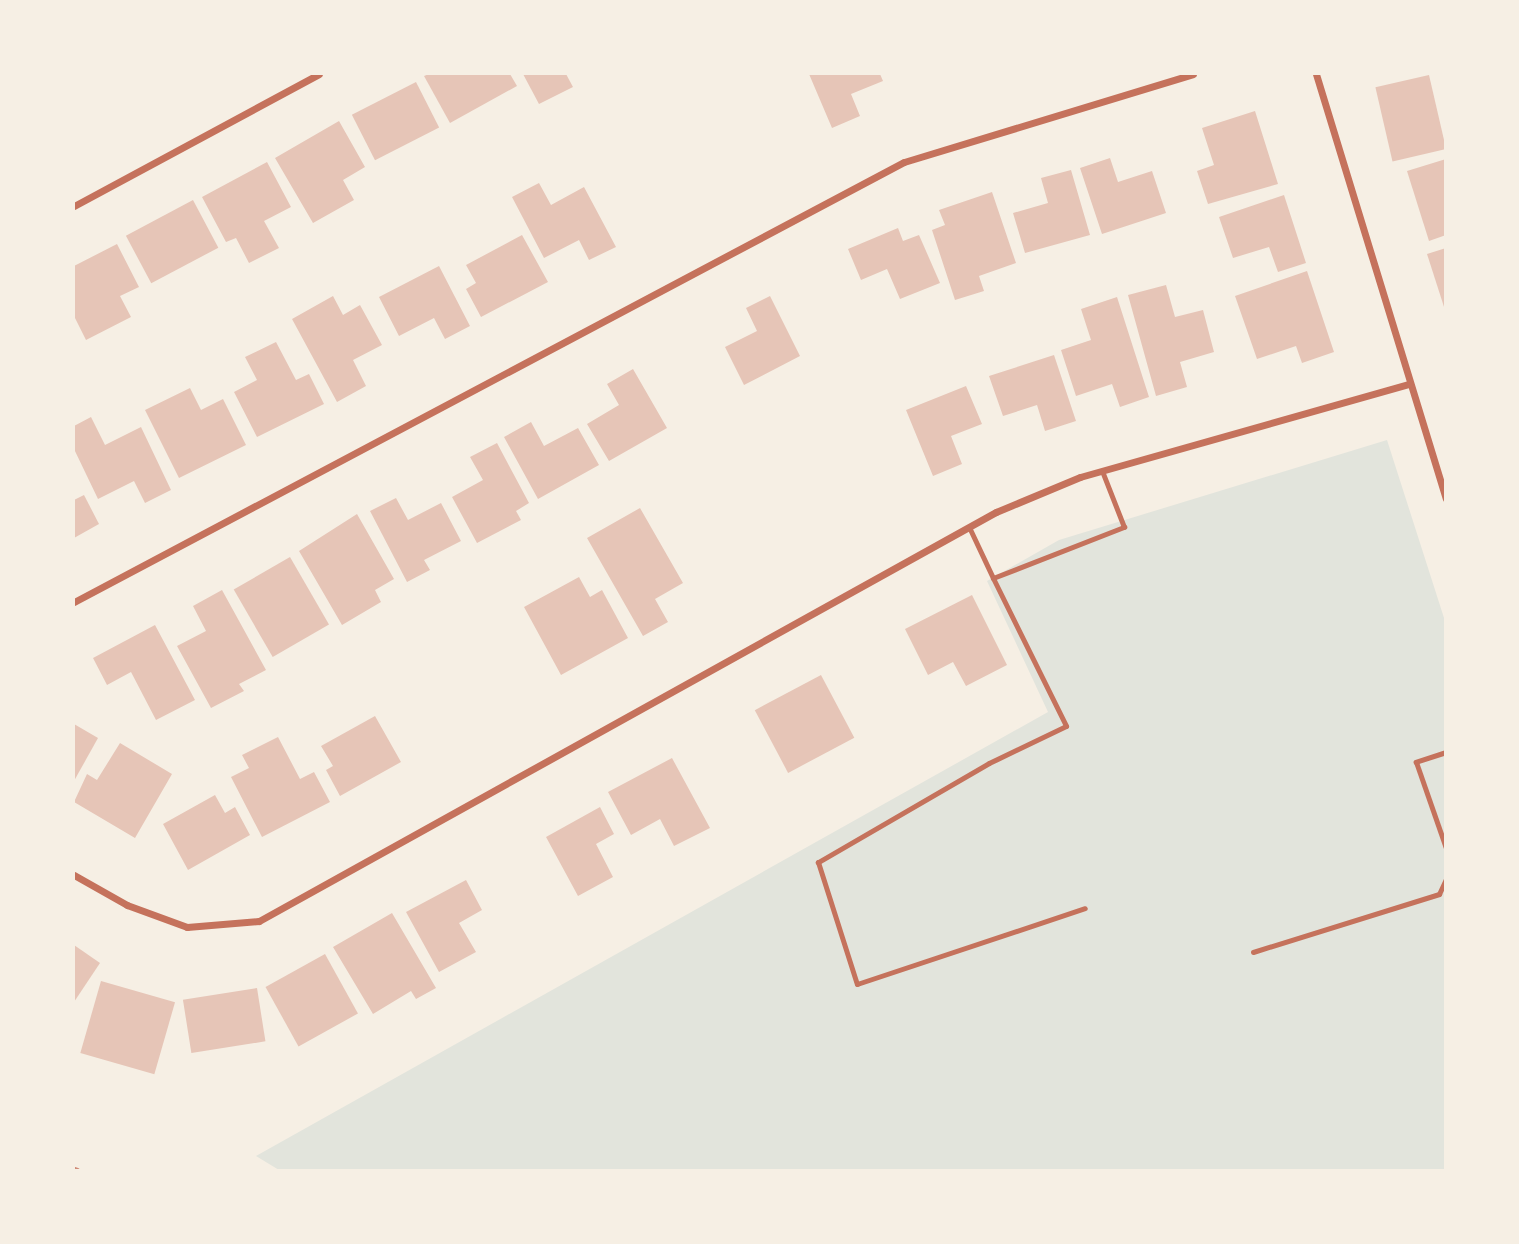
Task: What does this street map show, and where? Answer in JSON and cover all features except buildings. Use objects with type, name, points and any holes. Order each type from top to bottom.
[{"type":"street","points":[[74,206],[319,74]]},
{"type":"street","points":[[74,602],[904,162],[1193,74]]},
{"type":"street","points":[[1316,74],[1446,499]]},
{"type":"street","points":[[74,875],[127,905],[187,927],[259,921],[969,527],[1102,471],[1409,384]]},
{"type":"lane","points":[[993,578],[1124,527],[1102,471]]},
{"type":"lane","points":[[969,527],[1066,726],[989,763],[818,862],[857,984],[1085,908]]},
{"type":"lane","points":[[1446,752],[1416,762],[1446,848]]},
{"type":"lane","points":[[1254,952],[1439,894],[1446,879]]},
{"type":"shaded area","points":[[1387,440],[1445,621],[1445,1170],[279,1170],[256,1156],[1048,712],[987,581],[1059,540]]}]
